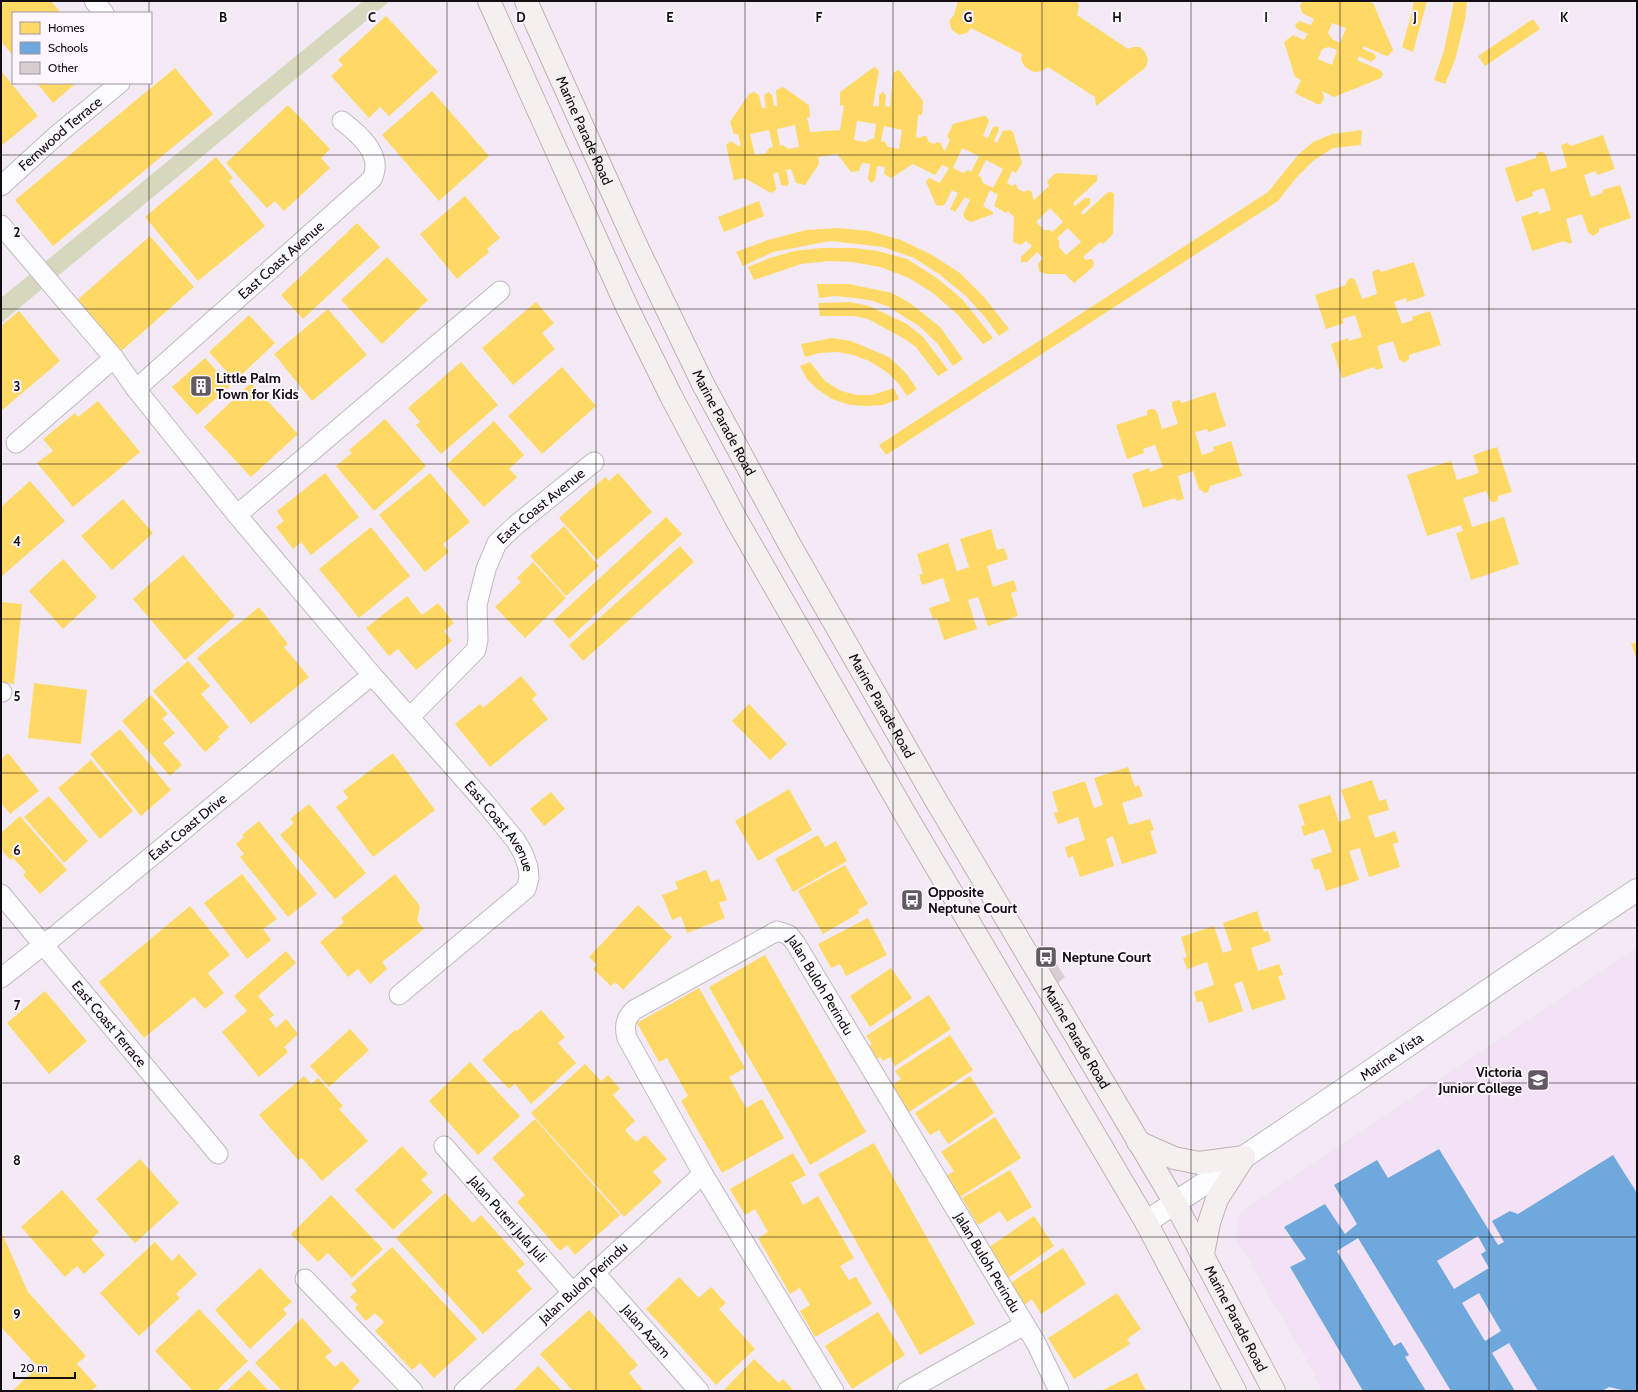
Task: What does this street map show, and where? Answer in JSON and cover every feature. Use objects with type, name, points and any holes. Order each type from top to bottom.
[{"type":"main road","points":[[489,1],[627,307],[671,396],[736,519],[905,814],[1146,1222],[1235,1391]]},
{"type":"main road","name":"Marine Parade Road","points":[[526,1],[637,247],[703,384],[795,553],[934,797],[1175,1203],[1274,1391]]},
{"type":"main road","points":[[1138,1142],[1174,1158],[1199,1163],[1244,1157]]},
{"type":"main road","points":[[1203,1254],[1209,1222],[1217,1198],[1244,1157]]},
{"type":"street","points":[[94,1],[103,12]]},
{"type":"street","name":"Fernwood Terrace","points":[[1,186],[57,135],[119,84]]},
{"type":"street","name":"East Coast Avenue","points":[[136,389],[372,179],[376,171],[374,156],[366,143],[356,132],[342,121]]},
{"type":"street","name":"East Coast Avenue","points":[[1,225],[114,358],[136,389],[237,515],[372,675],[516,841],[523,853],[528,867],[529,878],[526,889],[399,995]]},
{"type":"street","points":[[237,515],[500,291]]},
{"type":"street","points":[[16,443],[114,358]]},
{"type":"street","name":"East Coast Avenue","points":[[410,717],[476,650],[478,640],[477,605],[486,569],[497,544],[516,524],[594,462]]},
{"type":"street","name":"East Coast Drive","points":[[1,978],[43,946],[372,675]]},
{"type":"street","name":"Marine Vista","points":[[1146,1222],[1244,1157],[1524,964],[1637,890]]},
{"type":"street","name":"East Coast Terrace","points":[[1,894],[218,1154]]},
{"type":"street","name":"Jalan Buloh Perindu","points":[[834,1391],[703,1174],[627,1038],[626,1023],[629,1015],[634,1010],[770,934],[780,932],[788,935],[796,944],[1036,1343],[1059,1391]]},
{"type":"street","name":"Jalan Puteri Jula Juli","points":[[444,1146],[572,1292]]},
{"type":"street","name":"Jalan Buloh Perindu","points":[[464,1391],[703,1174]]},
{"type":"street","name":"Jalan Azam","points":[[594,1272],[699,1391]]},
{"type":"street","points":[[305,1279],[413,1391]]},
{"type":"street","name":"Jalan Buloh Perindu","points":[[907,1391],[1024,1325]]},
{"type":"shaded area","name":"Victoria Junior College","points":[[1637,948],[1637,1391],[1322,1391],[1307,1361],[1235,1237],[1239,1213]]},
{"type":"green space","points":[[363,1],[390,1],[1,323],[1,298]]},
{"type":"building: Homes","points":[[1,1],[51,1],[60,12],[12,12],[12,55],[1,41]]},
{"type":"building: Homes","points":[[958,1],[1077,1],[1079,6],[1077,15],[1128,49],[1140,47],[1145,52],[1148,60],[1146,67],[1096,106],[1095,97],[1048,67],[1042,71],[1034,72],[1025,67],[1021,60],[1022,54],[971,28],[967,33],[959,35],[952,30],[949,21],[954,15]]},
{"type":"building: Homes","points":[[1303,1],[1365,1],[1373,3],[1393,50],[1388,56],[1363,46],[1363,49],[1375,54],[1376,58],[1371,62],[1359,56],[1357,60],[1380,70],[1383,74],[1381,78],[1334,97],[1322,91],[1324,98],[1321,104],[1317,104],[1295,93],[1301,80],[1295,77],[1284,42],[1293,35],[1304,40],[1308,34],[1297,29],[1295,25],[1299,21],[1311,25],[1314,19],[1302,13],[1300,5]],"holes":[[[1332,23],[1346,28],[1340,43],[1332,39],[1328,33]],[[1329,47],[1337,50],[1332,65],[1318,59],[1322,49]]]},
{"type":"building: Homes","points":[[1414,1],[1427,1],[1413,52],[1402,47]]},
{"type":"building: Homes","points":[[1454,1],[1467,1],[1465,20],[1455,60],[1445,84],[1434,80],[1444,51]]},
{"type":"building: Homes","points":[[386,16],[438,72],[389,116],[380,107],[369,118],[331,76],[343,65],[338,60]]},
{"type":"building: Homes","points":[[1533,19],[1540,29],[1485,66],[1478,56]]},
{"type":"building: Homes","points":[[874,67],[879,70],[873,106],[879,106],[879,95],[883,92],[886,95],[885,106],[890,107],[893,73],[898,70],[900,71],[923,101],[922,115],[918,115],[916,137],[920,138],[926,136],[929,142],[934,144],[937,142],[941,143],[945,151],[950,140],[947,136],[953,124],[986,116],[989,121],[983,136],[988,138],[993,127],[998,126],[999,130],[994,141],[997,143],[1003,131],[1010,130],[1013,132],[1022,163],[1016,173],[1012,171],[1007,183],[1012,186],[1016,184],[1018,189],[1024,192],[1027,190],[1031,191],[1034,200],[1049,186],[1047,181],[1056,173],[1097,175],[1097,181],[1073,203],[1075,206],[1085,198],[1090,198],[1090,204],[1081,212],[1083,215],[1108,192],[1114,193],[1113,234],[1103,244],[1100,242],[1083,257],[1086,260],[1092,259],[1094,262],[1093,267],[1074,283],[1065,274],[1046,274],[1039,271],[1038,264],[1043,258],[1037,252],[1027,262],[1021,262],[1021,257],[1032,246],[1026,241],[1021,245],[1013,242],[1014,217],[1008,211],[1006,213],[994,206],[998,195],[990,190],[983,206],[993,212],[993,214],[971,222],[965,219],[963,214],[970,200],[965,197],[955,212],[950,209],[958,193],[952,190],[945,204],[942,206],[936,205],[926,182],[929,178],[940,183],[949,168],[942,165],[935,175],[913,164],[891,178],[884,174],[885,167],[877,166],[875,180],[871,183],[868,179],[870,164],[862,163],[859,171],[851,172],[837,154],[818,157],[819,164],[805,185],[796,183],[791,169],[786,170],[789,183],[787,186],[781,185],[778,172],[773,174],[776,190],[771,193],[744,178],[734,180],[726,145],[731,141],[738,146],[741,146],[738,134],[734,134],[730,122],[749,94],[754,92],[759,95],[762,108],[766,108],[764,95],[769,92],[772,95],[774,106],[777,106],[776,90],[783,87],[809,105],[810,117],[807,118],[810,132],[840,130],[844,106],[840,105],[840,92]],"holes":[[[857,121],[876,124],[874,139],[870,139],[866,142],[854,140]],[[795,125],[799,147],[788,149],[783,145],[780,146],[777,129]],[[884,126],[902,130],[899,149],[888,147],[885,142],[881,141]],[[769,130],[773,147],[769,148],[766,153],[755,155],[750,134]],[[962,148],[979,156],[971,172],[968,170],[963,173],[953,168]],[[986,160],[1003,169],[993,188],[983,183],[981,177],[978,176]],[[1050,208],[1063,222],[1052,232],[1050,230],[1044,230],[1036,222]],[[1068,228],[1081,242],[1066,255],[1059,247],[1059,241],[1057,238]]]},
{"type":"building: Homes","points":[[175,68],[213,114],[53,246],[15,200]]},
{"type":"building: Homes","points":[[1,71],[38,116],[1,146]]},
{"type":"building: Homes","points":[[38,84],[75,84],[53,103]]},
{"type":"building: Homes","points":[[432,91],[489,156],[439,201],[382,135]]},
{"type":"building: Homes","points":[[288,105],[330,149],[321,158],[330,168],[284,211],[275,201],[267,208],[226,163]]},
{"type":"building: Homes","points":[[1362,130],[1361,145],[1333,148],[1313,161],[1296,178],[1278,201],[886,455],[879,445],[1268,192],[1298,155],[1313,142],[1332,134]]},
{"type":"building: Homes","points":[[1603,135],[1615,169],[1597,175],[1596,171],[1584,175],[1591,197],[1603,193],[1602,190],[1620,185],[1631,218],[1599,229],[1599,232],[1593,236],[1588,232],[1582,214],[1566,219],[1572,242],[1570,244],[1564,241],[1532,251],[1521,217],[1538,211],[1539,214],[1551,210],[1544,188],[1532,192],[1533,196],[1516,202],[1505,168],[1536,158],[1536,155],[1539,152],[1543,152],[1546,155],[1551,172],[1567,167],[1561,145],[1568,143],[1571,146]]},
{"type":"building: Homes","points":[[216,157],[233,178],[229,181],[265,226],[198,281],[145,217]]},
{"type":"building: Homes","points":[[465,196],[500,238],[487,249],[489,252],[457,279],[420,234]]},
{"type":"building: Homes","points":[[759,201],[764,216],[724,232],[718,217]]},
{"type":"building: Homes","points":[[357,223],[380,247],[303,319],[281,295]]},
{"type":"building: Homes","points":[[838,228],[869,231],[901,240],[932,255],[960,273],[984,297],[1009,329],[999,336],[966,296],[939,274],[914,258],[883,247],[830,241],[773,252],[743,266],[736,252],[768,240],[806,230]]},
{"type":"building: Homes","points":[[150,236],[194,287],[120,352],[76,301]]},
{"type":"building: Homes","points":[[821,248],[854,248],[878,251],[907,259],[937,278],[962,299],[993,338],[983,344],[958,315],[933,293],[909,278],[880,267],[852,262],[829,261],[801,264],[754,280],[748,267],[770,258],[794,251]]},
{"type":"building: Homes","points":[[387,257],[428,300],[382,344],[341,300]]},
{"type":"building: Homes","points":[[1414,262],[1425,296],[1407,302],[1406,298],[1394,302],[1402,324],[1413,320],[1412,317],[1430,311],[1441,345],[1409,355],[1409,359],[1404,363],[1399,359],[1393,341],[1377,346],[1383,368],[1376,370],[1374,367],[1342,378],[1331,344],[1348,338],[1349,341],[1362,337],[1355,315],[1342,319],[1344,323],[1326,329],[1315,295],[1346,285],[1350,278],[1354,279],[1356,282],[1362,299],[1377,294],[1372,272],[1379,269],[1381,272]]},
{"type":"building: Homes","points":[[817,284],[849,284],[892,293],[910,303],[940,327],[963,359],[953,366],[937,343],[919,326],[889,307],[873,301],[855,298],[835,296],[819,298]]},
{"type":"building: Homes","points":[[536,302],[554,323],[542,333],[555,349],[513,385],[482,348]]},
{"type":"building: Homes","points":[[850,302],[869,306],[907,324],[923,337],[948,370],[938,376],[916,347],[903,338],[868,319],[854,316],[820,316],[818,303]]},
{"type":"building: Homes","points":[[328,309],[367,355],[312,401],[274,354]]},
{"type":"building: Homes","points":[[19,311],[60,361],[1,411],[1,326]]},
{"type":"building: Homes","points":[[249,315],[275,343],[235,381],[209,352]]},
{"type":"building: Homes","points":[[832,338],[851,341],[889,357],[905,372],[917,389],[907,396],[898,383],[887,372],[869,361],[853,355],[837,352],[820,353],[805,357],[801,344]]},
{"type":"building: Homes","name":"Little Palm Town for Kids","points":[[205,358],[230,386],[197,415],[172,387]]},
{"type":"building: Homes","points":[[461,362],[498,405],[441,454],[416,425],[420,422],[408,408]]},
{"type":"building: Homes","points":[[810,362],[825,381],[841,391],[857,395],[872,395],[894,388],[899,399],[883,405],[867,406],[850,405],[832,399],[817,389],[807,379],[800,366]]},
{"type":"building: Homes","points":[[562,367],[596,406],[542,454],[508,416]]},
{"type":"building: Homes","points":[[251,383],[298,434],[251,477],[204,427]]},
{"type":"building: Homes","points":[[1215,392],[1226,426],[1208,432],[1207,429],[1195,432],[1202,455],[1214,451],[1213,447],[1231,441],[1242,476],[1210,486],[1208,492],[1205,493],[1199,489],[1193,471],[1178,476],[1184,499],[1177,501],[1175,498],[1143,508],[1132,474],[1149,468],[1150,472],[1163,467],[1155,445],[1143,449],[1144,453],[1127,459],[1116,425],[1147,415],[1147,411],[1150,409],[1154,409],[1157,412],[1162,429],[1178,424],[1172,402],[1179,400],[1182,403]]},
{"type":"building: Homes","points":[[98,401],[140,452],[73,507],[37,463],[53,451],[43,439],[75,413],[78,417]]},
{"type":"building: Homes","points":[[385,419],[426,466],[374,511],[336,466],[352,453],[349,450]]},
{"type":"building: Homes","points":[[494,421],[524,455],[509,469],[517,477],[484,507],[446,465]]},
{"type":"building: Homes","points":[[1497,447],[1512,492],[1498,496],[1498,500],[1495,502],[1491,502],[1486,491],[1463,498],[1472,527],[1504,517],[1519,564],[1471,580],[1456,533],[1463,531],[1461,525],[1427,536],[1407,475],[1451,461],[1457,480],[1479,473],[1473,455]]},
{"type":"building: Homes","points":[[325,473],[359,517],[311,555],[301,542],[293,549],[276,527],[284,521],[277,511]]},
{"type":"building: Homes","points":[[430,473],[470,522],[443,544],[449,552],[425,572],[379,515]]},
{"type":"building: Homes","points":[[618,473],[652,512],[597,560],[559,518],[605,477],[609,481]]},
{"type":"building: Homes","points":[[30,481],[65,521],[1,577],[1,507]]},
{"type":"building: Homes","points":[[123,499],[153,533],[112,570],[81,536]]},
{"type":"building: Homes","points":[[666,517],[682,534],[569,639],[553,621]]},
{"type":"building: Homes","points":[[564,526],[599,566],[566,596],[530,556]]},
{"type":"building: Homes","points":[[371,527],[410,576],[359,618],[319,569]]},
{"type":"building: Homes","points":[[991,529],[997,550],[1004,548],[1008,559],[987,566],[993,587],[1014,580],[1017,591],[1011,593],[1018,616],[988,626],[978,597],[968,600],[977,629],[944,640],[937,618],[933,619],[929,608],[950,601],[943,578],[922,585],[919,575],[923,574],[917,554],[948,543],[957,571],[969,567],[960,539]]},
{"type":"building: Homes","points":[[680,546],[694,562],[583,661],[569,645]]},
{"type":"building: Homes","points":[[183,555],[235,616],[185,660],[133,599]]},
{"type":"building: Homes","points":[[63,559],[97,597],[63,629],[29,591]]},
{"type":"building: Homes","points":[[533,562],[566,598],[525,638],[495,607],[521,582],[517,578]]},
{"type":"building: Homes","points":[[407,596],[422,615],[438,603],[454,623],[444,631],[452,641],[416,670],[398,649],[389,656],[366,628]]},
{"type":"building: Homes","points":[[1,602],[22,604],[14,684],[1,682]]},
{"type":"building: Homes","points":[[259,607],[288,644],[284,647],[309,677],[251,724],[197,658]]},
{"type":"building: Homes","points":[[1637,642],[1637,660],[1631,644]]},
{"type":"building: Homes","points":[[188,661],[210,686],[201,694],[229,727],[218,737],[220,739],[205,752],[153,691]]},
{"type":"building: Homes","points":[[521,676],[537,695],[532,699],[548,719],[490,767],[455,724],[480,704],[483,708]]},
{"type":"building: Homes","points":[[34,683],[87,690],[81,744],[28,738]]},
{"type":"building: Homes","points":[[151,695],[168,714],[162,719],[175,733],[163,743],[182,765],[170,776],[122,721]]},
{"type":"building: Homes","points":[[749,704],[787,744],[770,760],[732,721]]},
{"type":"building: Homes","points":[[120,729],[171,790],[141,816],[90,754]]},
{"type":"building: Homes","points":[[8,753],[39,791],[10,814],[1,803],[1,759]]},
{"type":"building: Homes","points":[[393,753],[435,810],[373,857],[336,807],[348,798],[343,791]]},
{"type":"building: Homes","points":[[91,760],[133,811],[100,839],[58,788]]},
{"type":"building: Homes","points":[[1128,767],[1135,787],[1139,785],[1143,796],[1122,803],[1129,825],[1150,819],[1154,830],[1150,831],[1157,853],[1122,864],[1113,836],[1106,839],[1114,866],[1080,877],[1073,856],[1068,858],[1065,847],[1085,840],[1078,817],[1058,824],[1054,813],[1058,812],[1052,792],[1085,781],[1094,808],[1103,805],[1094,778]]},
{"type":"building: Homes","points":[[1372,780],[1379,801],[1386,799],[1389,810],[1368,816],[1375,838],[1395,831],[1399,842],[1393,844],[1400,867],[1369,877],[1360,848],[1349,851],[1359,880],[1326,891],[1319,869],[1314,870],[1311,859],[1332,852],[1324,829],[1304,836],[1301,826],[1305,825],[1298,805],[1330,795],[1339,822],[1351,818],[1341,790]]},
{"type":"building: Homes","points":[[789,789],[812,830],[758,861],[735,821]]},
{"type":"building: Homes","points":[[551,792],[565,809],[544,826],[530,809]]},
{"type":"building: Homes","points":[[49,796],[88,841],[64,863],[24,817]]},
{"type":"building: Homes","points":[[309,804],[366,873],[335,899],[280,835],[294,823],[290,819]]},
{"type":"building: Homes","points":[[20,816],[67,870],[40,894],[23,875],[26,872],[13,858],[10,860],[1,849],[1,833]]},
{"type":"building: Homes","points":[[259,821],[317,894],[288,917],[240,857],[244,854],[236,844],[244,837],[242,835]]},
{"type":"building: Homes","points":[[818,835],[825,847],[836,841],[847,861],[793,892],[775,859]]},
{"type":"building: Homes","points":[[845,865],[868,904],[858,910],[859,913],[823,934],[798,891]]},
{"type":"building: Homes","points":[[706,870],[711,882],[719,879],[727,900],[719,903],[725,918],[687,933],[681,916],[672,920],[662,895],[678,889],[675,882]]},
{"type":"building: Homes","points":[[242,874],[277,919],[263,929],[271,940],[247,959],[204,903]]},
{"type":"building: Homes","points":[[395,874],[420,906],[417,921],[424,929],[382,962],[387,969],[370,984],[358,969],[348,977],[320,942],[344,922],[341,918]]},
{"type":"building: Homes","points":[[638,905],[672,937],[623,990],[615,982],[611,986],[593,969],[597,965],[589,957]]},
{"type":"building: Homes","points":[[190,906],[230,955],[208,973],[224,993],[205,1009],[194,997],[144,1038],[99,982]]},
{"type":"building: Homes","points":[[1257,911],[1264,932],[1268,931],[1271,941],[1251,948],[1258,971],[1279,964],[1283,975],[1278,976],[1286,999],[1252,1010],[1242,981],[1234,984],[1243,1011],[1209,1023],[1202,1001],[1197,1002],[1194,992],[1214,985],[1207,962],[1187,969],[1183,958],[1187,957],[1181,937],[1214,926],[1223,953],[1232,950],[1223,923]]},
{"type":"building: Homes","points":[[868,918],[887,955],[846,976],[840,964],[831,968],[818,944]]},
{"type":"building: Homes","points":[[286,951],[296,963],[258,996],[274,1015],[269,1019],[276,1028],[286,1019],[298,1034],[284,1047],[288,1052],[259,1077],[222,1032],[247,1011],[234,996]]},
{"type":"building: Homes","points":[[765,955],[866,1132],[810,1165],[709,987]]},
{"type":"building: Homes","points":[[891,968],[912,998],[870,1027],[850,996]]},
{"type":"building: Homes","points":[[699,988],[745,1068],[729,1077],[746,1108],[762,1099],[784,1138],[722,1173],[681,1101],[688,1096],[667,1058],[659,1062],[637,1023]]},
{"type":"building: Homes","points":[[45,991],[87,1041],[49,1074],[7,1023]]},
{"type":"building: Homes","points":[[929,995],[951,1029],[895,1066],[890,1057],[883,1061],[880,1057],[875,1061],[866,1048],[872,1044],[866,1036]]},
{"type":"building: Homes","points":[[541,1010],[565,1037],[558,1043],[576,1063],[531,1104],[515,1084],[509,1089],[482,1060],[515,1030],[517,1031]]},
{"type":"building: Homes","points":[[350,1029],[369,1050],[329,1087],[310,1066]]},
{"type":"building: Homes","points":[[950,1035],[973,1070],[909,1112],[891,1086],[901,1079],[895,1071]]},
{"type":"building: Homes","points":[[470,1062],[520,1116],[478,1155],[429,1101]]},
{"type":"building: Homes","points":[[585,1064],[601,1081],[608,1075],[620,1089],[613,1095],[635,1121],[625,1130],[636,1142],[645,1135],[667,1159],[653,1172],[662,1182],[624,1217],[531,1113]]},
{"type":"building: Homes","points":[[304,1076],[311,1084],[318,1078],[343,1106],[339,1109],[368,1141],[322,1181],[302,1158],[298,1160],[259,1115]]},
{"type":"building: Homes","points":[[970,1076],[994,1113],[948,1144],[939,1130],[930,1135],[915,1113]]},
{"type":"building: Homes","points":[[995,1117],[1021,1158],[957,1199],[944,1178],[954,1171],[941,1152]]},
{"type":"building: Homes","points":[[535,1119],[620,1215],[575,1255],[567,1245],[560,1251],[517,1202],[525,1195],[492,1158]]},
{"type":"building: Homes","points":[[874,1143],[975,1324],[920,1355],[818,1174]]},
{"type":"building: Homes","points":[[402,1146],[428,1174],[421,1180],[433,1192],[393,1230],[355,1190]]},
{"type":"building: Homes","points":[[793,1153],[806,1175],[791,1183],[803,1205],[818,1196],[854,1258],[840,1266],[849,1280],[856,1277],[872,1304],[815,1337],[800,1311],[810,1305],[800,1288],[790,1294],[758,1238],[768,1232],[755,1209],[745,1215],[730,1189]]},
{"type":"building: Homes","points":[[140,1159],[179,1203],[135,1243],[96,1199]]},
{"type":"building: Homes","points":[[1010,1170],[1032,1207],[1007,1222],[1000,1211],[978,1225],[962,1198]]},
{"type":"building: Homes","points":[[62,1190],[99,1232],[91,1239],[105,1255],[84,1274],[77,1266],[65,1277],[21,1227]]},
{"type":"building: Homes","points":[[445,1193],[473,1223],[481,1215],[525,1264],[517,1271],[532,1289],[483,1334],[396,1238]]},
{"type":"building: Homes","points":[[331,1195],[383,1249],[352,1278],[328,1253],[318,1262],[291,1234]]},
{"type":"building: Homes","points":[[1034,1216],[1054,1246],[1008,1278],[988,1248]]},
{"type":"building: Homes","points":[[1,1231],[28,1292],[86,1356],[77,1364],[97,1386],[91,1391],[12,1391],[38,1367],[1,1327]]},
{"type":"building: Homes","points":[[155,1242],[172,1261],[179,1254],[197,1274],[176,1294],[180,1298],[139,1336],[100,1293]]},
{"type":"building: Homes","points":[[392,1247],[477,1339],[434,1378],[420,1363],[412,1370],[375,1331],[384,1322],[375,1313],[366,1321],[355,1308],[358,1305],[350,1297],[357,1291],[351,1284]]},
{"type":"building: Homes","points":[[1063,1248],[1086,1284],[1041,1314],[1032,1299],[1023,1306],[1009,1284]]},
{"type":"building: Homes","points":[[260,1268],[292,1302],[283,1309],[287,1314],[250,1349],[215,1310]]},
{"type":"building: Homes","points":[[679,1277],[699,1298],[711,1287],[726,1303],[719,1309],[755,1349],[716,1385],[646,1309]]},
{"type":"building: Homes","points":[[1117,1293],[1141,1329],[1127,1339],[1130,1344],[1074,1379],[1048,1338]]},
{"type":"building: Homes","points":[[199,1309],[248,1361],[216,1391],[193,1391],[155,1351]]},
{"type":"building: Homes","points":[[589,1310],[638,1365],[629,1373],[644,1391],[573,1391],[540,1354]]},
{"type":"building: Homes","points":[[878,1312],[905,1355],[852,1389],[825,1346]]},
{"type":"building: Homes","points":[[302,1318],[332,1351],[325,1357],[335,1367],[342,1361],[360,1381],[350,1391],[282,1391],[255,1363]]},
{"type":"building: Homes","points":[[754,1359],[779,1383],[783,1379],[794,1391],[723,1391]]},
{"type":"building: Homes","points":[[538,1366],[562,1391],[513,1391]]},
{"type":"building: Homes","points":[[249,1370],[269,1391],[226,1391]]},
{"type":"building: Homes","points":[[1137,1373],[1146,1391],[1101,1391]]},
{"type":"building: Schools","points":[[1439,1149],[1498,1245],[1504,1242],[1492,1221],[1510,1211],[1518,1214],[1613,1155],[1637,1193],[1637,1391],[1626,1391],[1609,1387],[1602,1391],[1538,1391],[1509,1343],[1492,1353],[1515,1391],[1451,1391],[1358,1238],[1337,1251],[1394,1346],[1401,1342],[1409,1355],[1405,1357],[1426,1391],[1363,1391],[1290,1267],[1306,1259],[1284,1227],[1325,1204],[1345,1234],[1357,1224],[1334,1185],[1377,1160],[1388,1178]],"holes":[[[1478,1236],[1486,1251],[1481,1254],[1489,1268],[1454,1289],[1437,1261]],[[1479,1293],[1501,1331],[1485,1341],[1462,1303]]]},
{"type":"building: Other","points":[[1052,957],[1065,977],[1058,983],[1045,961]]},
{"type":"place","name":"Little Palm Town for Kids","points":[[201,386]]},
{"type":"place","name":"Opposite Neptune Court","points":[[912,900]]},
{"type":"place","name":"Neptune Court","points":[[1046,957]]},
{"type":"place","name":"Victoria Junior College","points":[[1538,1080]]}]
